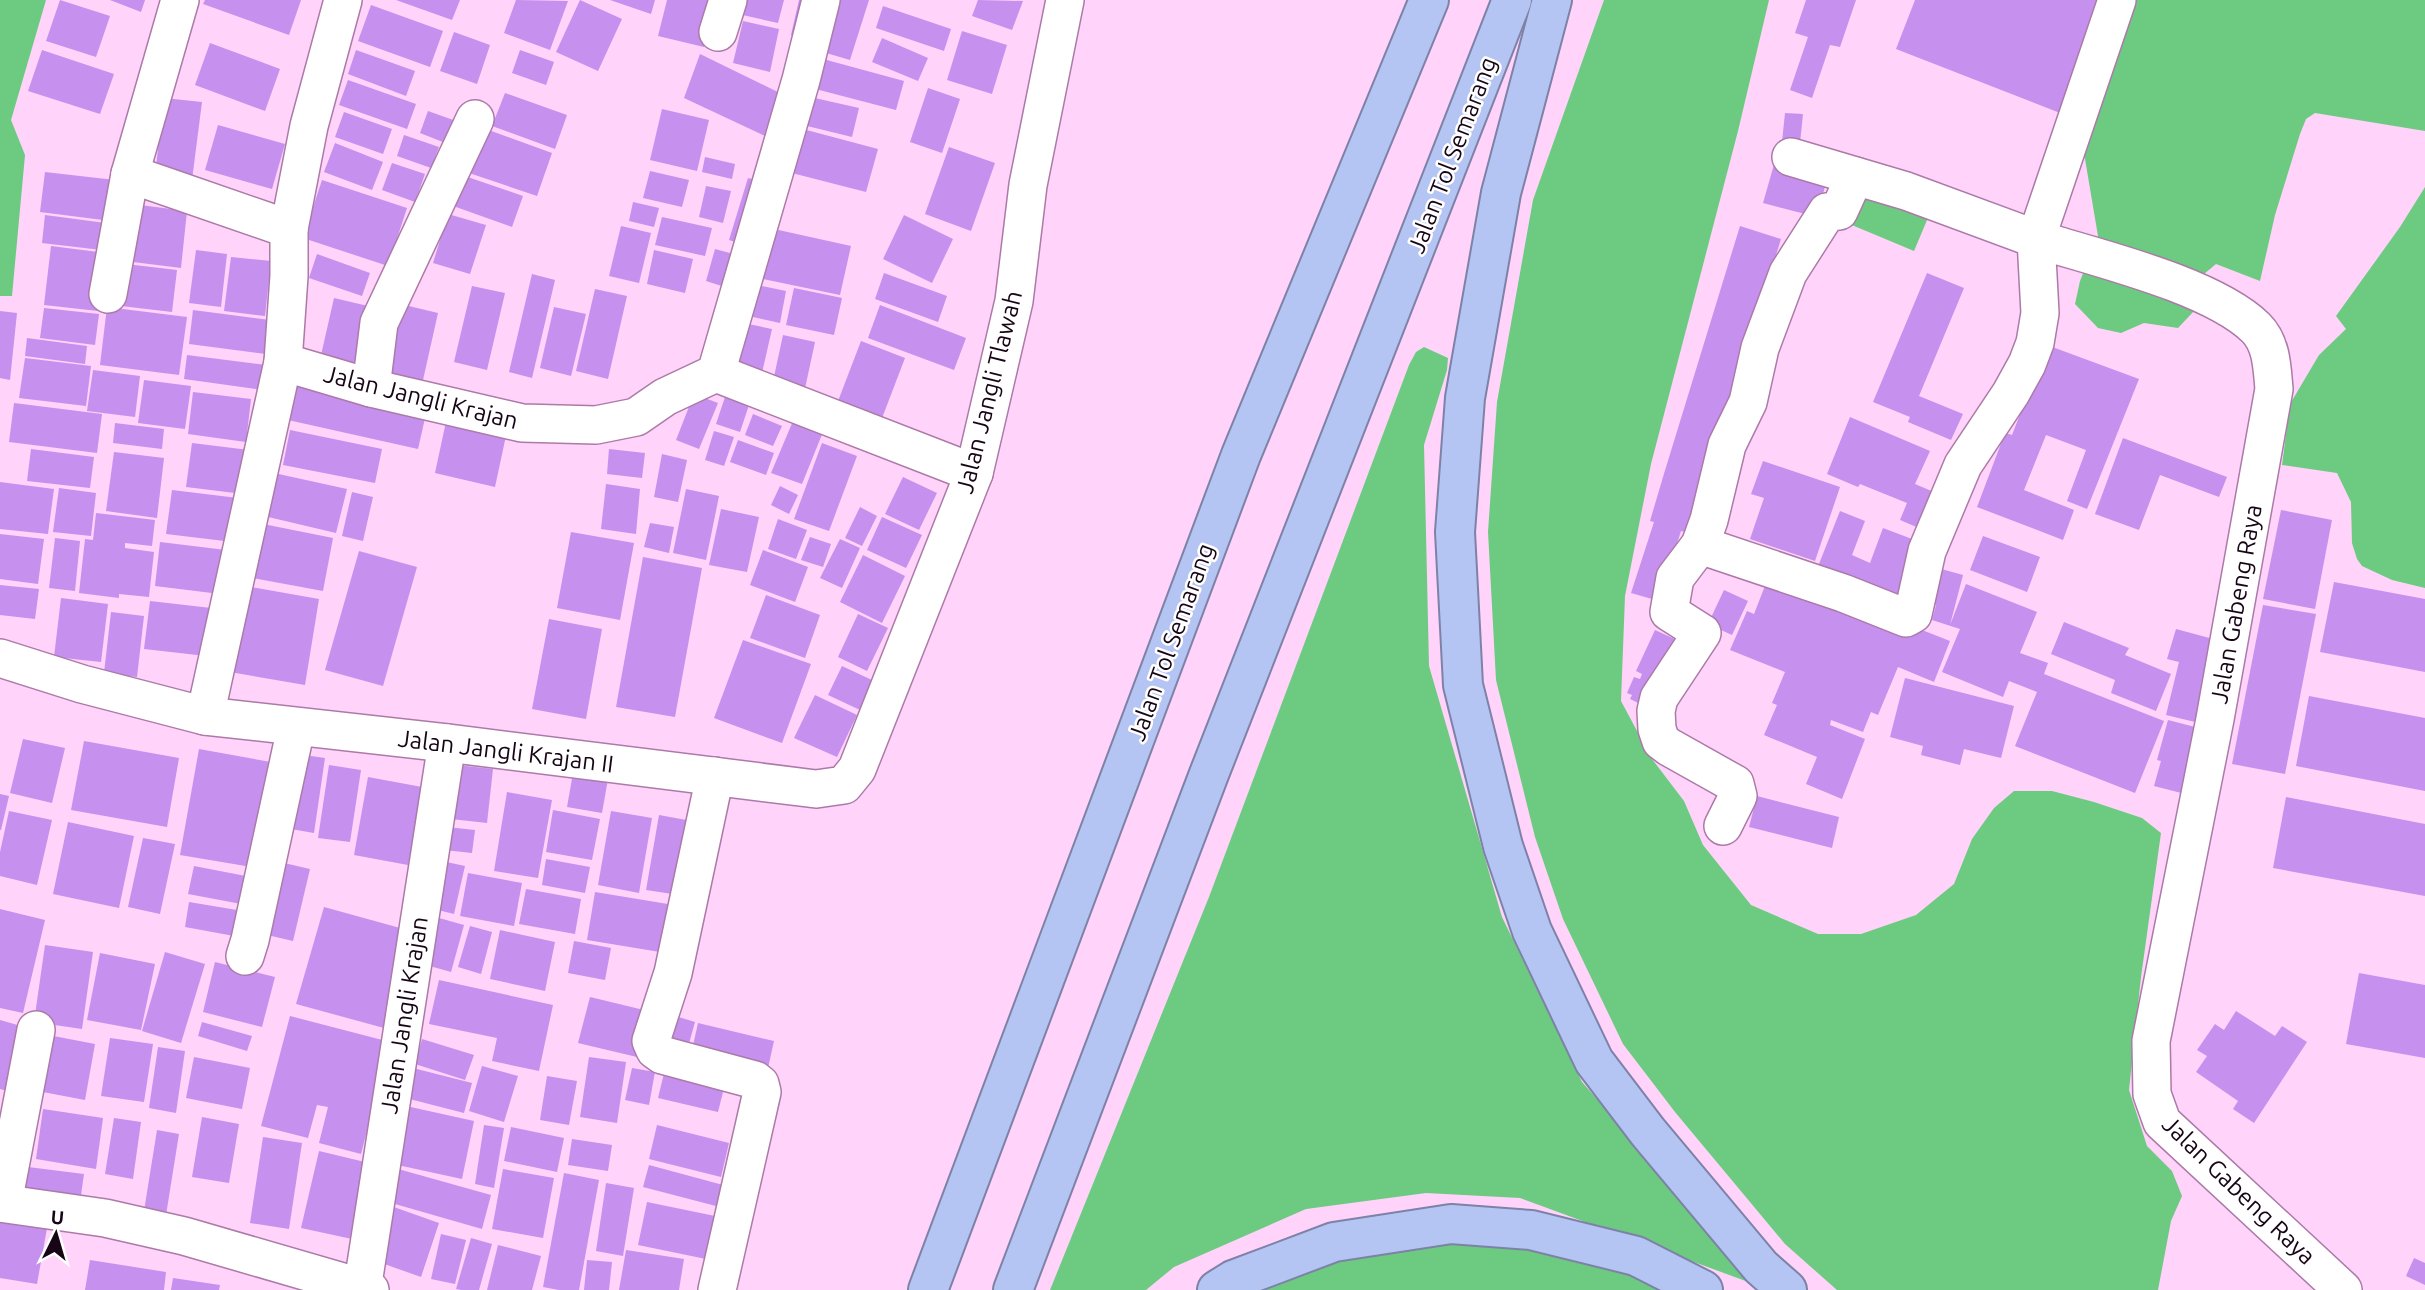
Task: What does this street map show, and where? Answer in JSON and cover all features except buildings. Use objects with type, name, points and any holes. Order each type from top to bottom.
[{"type":"highway","name":"Jalan Tol Semarang","points":[[928,1290],[1241,455],[1429,0]]},
{"type":"highway","name":"Jalan Tol Semarang","points":[[1013,1290],[1209,775],[1512,0]]},
{"type":"highway","points":[[1552,0],[1501,193],[1465,398],[1455,532],[1463,685],[1503,846],[1532,932],[1594,1061],[1648,1132],[1761,1266],[1787,1290]]},
{"type":"highway","points":[[920,1290],[958,1212]]},
{"type":"highway","points":[[1217,1290],[1233,1280],[1334,1242],[1451,1223],[1531,1230],[1636,1256],[1703,1290]]},
{"type":"street","points":[[108,294],[130,174],[180,0]]},
{"type":"street","points":[[205,716],[283,362],[289,276],[289,229],[309,126],[343,0]]},
{"type":"street","points":[[821,0],[801,80],[716,373],[974,473]]},
{"type":"street","name":"Jalan Jangli Tlawah","points":[[857,769],[974,473],[1014,301],[1028,185],[1065,0]]},
{"type":"street","points":[[1700,545],[1843,593],[1906,618],[1913,614],[1927,551],[1963,465],[2011,393],[2035,343],[2040,313],[2036,239],[2117,0]]},
{"type":"street","points":[[371,388],[379,323],[475,119]]},
{"type":"street","name":"Jalan Gabeng Raya","points":[[1791,157],[1906,191],[2215,300],[2257,329],[2272,357],[2274,389],[2216,719],[2151,1041],[2150,1072],[2152,1094],[2162,1122],[2343,1290]]},
{"type":"street","points":[[130,174],[289,229]]},
{"type":"street","points":[[1723,826],[1738,796],[1735,784],[1669,747],[1661,741],[1657,729],[1656,711],[1659,698],[1702,633],[1669,612],[1675,578],[1700,545],[1709,520],[1727,445],[1748,402],[1760,348],[1788,273],[1827,212],[1839,211],[1855,176]]},
{"type":"street","name":"Jalan Jangli Krajan","points":[[283,362],[371,388],[522,423],[596,425],[636,417],[665,397],[716,373]]},
{"type":"street","name":"Jalan Jangli Krajan II","points":[[0,658],[82,684],[205,716],[296,728],[447,743],[816,789],[844,785],[857,769]]},
{"type":"street","points":[[245,956],[268,864],[296,728]]},
{"type":"street","name":"Jalan Jangli Krajan","points":[[2,1203],[105,1218],[184,1237],[364,1289],[447,743]]},
{"type":"street","points":[[715,776],[673,973],[651,1041],[655,1050],[662,1055],[755,1080],[762,1091],[717,1290]]},
{"type":"street","points":[[2,1203],[36,1030]]},
{"type":"green space","points":[[0,0],[46,0],[11,120],[25,155],[12,296],[0,296]]},
{"type":"green space","points":[[1604,0],[1769,0],[1738,131],[1651,464],[1625,596],[1621,701],[1652,759],[1684,801],[1703,845],[1751,905],[1818,934],[1861,934],[1916,915],[1954,884],[1972,839],[1994,808],[2014,791],[2052,791],[2094,802],[2142,818],[2161,833],[2129,1090],[2147,1146],[2172,1171],[2182,1196],[2171,1221],[2158,1290],[1837,1290],[1785,1244],[1675,1112],[1623,1044],[1563,919],[1535,837],[1496,680],[1488,532],[1497,402],[1533,200]]},
{"type":"green space","points":[[2105,0],[2425,0],[2425,131],[2315,113],[2306,119],[2300,134],[2275,215],[2260,281],[2216,264],[2204,274],[2195,310],[2178,328],[2144,323],[2121,333],[2098,328],[2075,304],[2080,281],[2098,236],[2084,153]]},
{"type":"green space","points":[[1864,184],[1930,213],[1914,251],[1847,223]]},
{"type":"green space","points":[[2425,187],[2425,588],[2392,580],[2362,566],[2352,543],[2351,502],[2337,473],[2282,465],[2290,404],[2319,355],[2346,329],[2336,316],[2400,227]]},
{"type":"green space","points":[[1424,347],[1448,358],[1447,370],[1424,445],[1429,666],[1502,917],[1582,1082],[1762,1287],[1520,1198],[1426,1193],[1306,1209],[1174,1267],[1146,1290],[1050,1290],[1209,897],[1409,365],[1416,352]]},
{"type":"green space","points":[[1452,1243],[1528,1249],[1629,1273],[1661,1290],[1261,1290],[1339,1261]]}]
